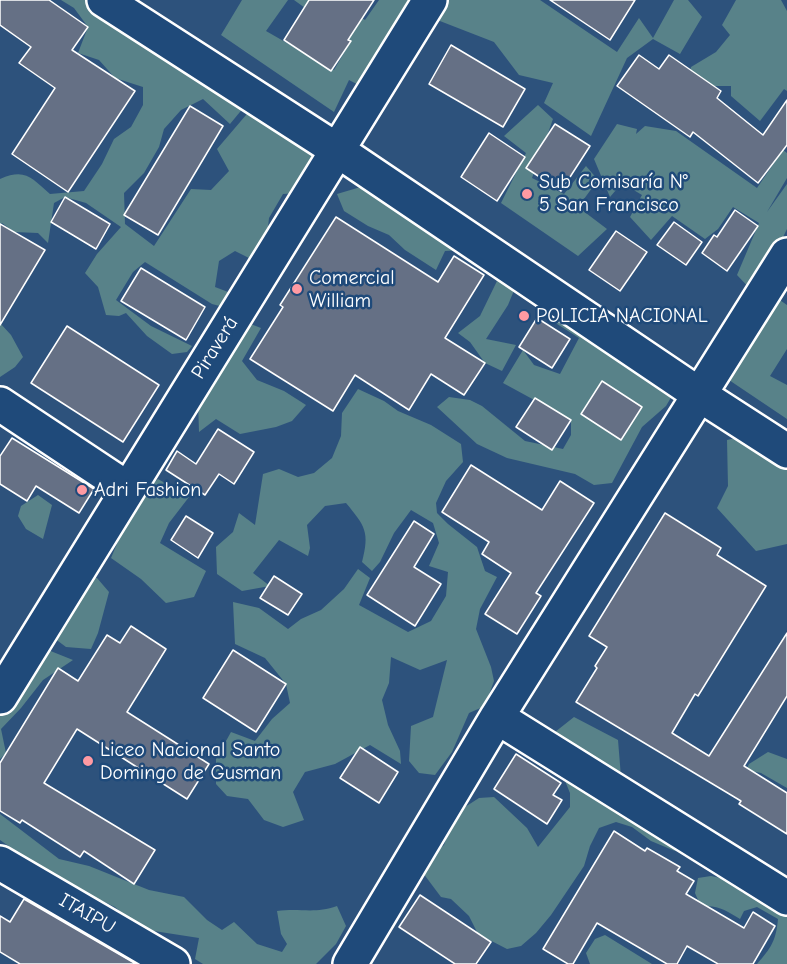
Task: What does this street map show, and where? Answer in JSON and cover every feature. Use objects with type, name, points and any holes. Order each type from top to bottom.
[{"type":"street","points":[[104,0],[337,150],[700,395],[787,451]]},
{"type":"street","name":"Piraverá","points":[[0,697],[430,0]]},
{"type":"street","points":[[350,964],[497,717],[787,255]]},
{"type":"street","points":[[0,404],[128,489]]},
{"type":"street","points":[[497,717],[787,898]]},
{"type":"street","name":"ITAIPU","points":[[0,863],[173,964]]},
{"type":"green space","points":[[61,0],[93,0],[249,101],[230,124],[203,99],[181,110],[164,129],[159,147],[144,173],[124,193],[125,224],[154,246],[191,189],[211,190],[229,171],[217,149],[252,108],[317,150],[298,193],[283,194],[269,218],[267,236],[257,262],[235,251],[219,261],[215,287],[236,295],[231,309],[212,304],[145,262],[133,272],[116,300],[151,326],[192,346],[187,352],[172,354],[147,336],[126,313],[119,316],[106,315],[98,287],[85,273],[97,254],[121,227],[86,203],[65,197],[54,203],[48,243],[38,233],[14,232],[2,223],[0,225],[0,179],[16,174],[28,176],[50,194],[84,191],[102,164],[114,139],[131,127],[143,105],[143,87],[115,78],[99,60],[78,53],[88,27],[74,8]]},
{"type":"green space","points":[[242,0],[288,0],[266,31],[334,70],[351,41],[294,0],[334,0],[365,20],[379,0],[420,0],[370,91],[349,80],[334,112],[221,35]]},
{"type":"green space","points":[[437,0],[540,0],[617,52],[639,18],[653,38],[674,0],[688,0],[702,17],[680,54],[653,39],[627,58],[591,136],[544,103],[553,83],[519,75],[494,42],[427,16]]},
{"type":"green space","points":[[736,0],[781,0],[787,11],[787,91],[784,89],[760,121],[731,96],[731,86],[700,86],[688,80],[691,67],[716,52],[730,35],[722,25]]},
{"type":"green space","points":[[538,105],[553,119],[532,178],[564,194],[586,166],[598,180],[578,207],[607,229],[578,256],[501,203],[526,153],[504,136]]},
{"type":"green space","points":[[617,124],[637,129],[636,134],[645,126],[676,131],[757,188],[783,150],[787,153],[787,178],[767,212],[787,184],[787,229],[755,294],[737,275],[759,223],[733,207],[718,229],[705,239],[672,216],[651,240],[630,217],[642,195],[622,183],[610,197],[594,159]]},
{"type":"green space","points":[[364,186],[522,271],[508,305],[486,339],[516,345],[502,371],[485,363],[470,342],[458,333],[480,316],[497,281],[463,250],[445,251],[436,270],[405,250],[389,235],[368,226],[344,211],[337,194]]},
{"type":"green space","points":[[551,292],[683,377],[666,406],[642,427],[612,483],[594,485],[575,474],[507,458],[477,444],[437,407],[449,397],[470,400],[482,406],[525,441],[563,449],[571,435],[571,420],[503,383],[523,350],[534,365],[560,374],[579,338],[543,315]]},
{"type":"green space","points":[[768,292],[787,305],[787,349],[770,376],[787,385],[787,419],[726,378]]},
{"type":"green space","points":[[0,323],[11,335],[23,357],[15,367],[0,377]]},
{"type":"green space","points":[[248,323],[261,328],[242,361],[257,380],[284,391],[306,405],[292,421],[276,427],[240,434],[216,419],[199,432],[198,399]]},
{"type":"green space","points":[[358,389],[384,401],[398,411],[431,425],[461,444],[463,462],[446,481],[436,503],[437,513],[477,547],[485,571],[497,577],[480,609],[476,629],[494,681],[485,706],[469,713],[452,752],[435,775],[419,773],[409,761],[411,726],[433,717],[447,660],[420,670],[391,657],[389,683],[382,700],[388,725],[400,751],[401,764],[370,745],[335,764],[305,772],[293,792],[304,820],[283,827],[264,820],[248,799],[227,796],[216,784],[216,759],[231,732],[255,741],[272,719],[290,703],[286,684],[265,658],[235,644],[233,602],[259,608],[288,629],[301,619],[321,610],[344,589],[358,569],[370,578],[359,605],[408,632],[431,621],[446,596],[448,572],[429,566],[439,543],[433,523],[411,510],[394,533],[380,562],[372,571],[362,562],[366,543],[362,524],[346,503],[325,506],[307,525],[310,548],[308,556],[279,540],[253,573],[270,586],[242,591],[217,574],[216,547],[233,532],[239,513],[255,525],[263,474],[279,469],[298,477],[314,473],[332,458],[341,436],[342,413]]},
{"type":"green space","points":[[753,434],[787,468],[787,544],[756,551],[717,508],[728,486],[727,440]]},
{"type":"green space","points":[[158,479],[189,497],[169,523],[160,543],[206,571],[194,597],[166,603],[141,579],[111,558],[136,498]]},
{"type":"green space","points":[[38,495],[52,505],[43,539],[26,529],[18,516],[21,506]]},
{"type":"green space","points":[[76,574],[97,578],[109,592],[98,633],[91,649],[66,647],[50,635]]},
{"type":"green space","points":[[43,648],[73,660],[43,680],[1,729],[6,753],[0,759],[0,714],[6,709]]},
{"type":"green space","points":[[574,717],[618,740],[621,777],[550,736]]},
{"type":"green space","points":[[768,752],[787,759],[787,788],[761,773],[746,770],[749,764]]},
{"type":"green space","points":[[561,771],[671,833],[675,851],[651,841],[632,827],[616,822],[599,828],[584,866],[551,915],[521,946],[507,949],[478,934],[469,916],[451,899],[441,897],[423,873],[432,856],[444,845],[451,824],[465,807],[479,798],[494,797],[527,828],[538,847],[570,807],[570,793]]},
{"type":"green space","points":[[0,814],[59,859],[89,866],[149,890],[184,897],[207,920],[222,930],[234,922],[257,944],[282,952],[287,944],[281,934],[277,911],[322,910],[337,906],[346,926],[336,944],[316,964],[203,964],[195,959],[199,938],[141,929],[115,907],[81,891],[0,840]]},
{"type":"green space","points":[[711,876],[730,880],[743,893],[773,896],[787,906],[787,964],[757,964],[772,944],[778,919],[757,907],[744,911],[740,919],[717,907],[701,907],[695,893],[698,878]]},
{"type":"green space","points":[[605,935],[652,964],[590,964],[586,953],[595,939]]},
{"type":"building","points":[[0,0],[49,0],[88,27],[72,50],[135,91],[68,192],[12,154],[55,88],[19,63],[31,47],[0,25]]},
{"type":"building","points":[[309,0],[374,0],[331,71],[284,40]]},
{"type":"building","points":[[550,0],[635,0],[610,40]]},
{"type":"building","points":[[451,45],[525,89],[503,127],[429,84]]},
{"type":"building","points":[[639,55],[659,69],[669,55],[721,91],[717,98],[763,135],[787,100],[787,145],[758,183],[693,132],[690,137],[617,86]]},
{"type":"building","points":[[190,106],[223,126],[158,235],[124,215]]},
{"type":"building","points":[[555,124],[590,146],[561,191],[526,168]]},
{"type":"building","points":[[489,133],[525,157],[497,201],[461,177]]},
{"type":"building","points":[[65,197],[110,224],[96,249],[51,222]]},
{"type":"building","points":[[735,210],[758,226],[727,271],[702,253],[714,235],[717,237]]},
{"type":"building","points":[[336,217],[438,282],[454,256],[484,275],[445,338],[485,363],[464,395],[431,374],[409,410],[355,375],[333,411],[250,359],[283,307],[280,305]]},
{"type":"building","points":[[674,222],[702,242],[686,265],[657,245]]},
{"type":"building","points":[[0,224],[45,250],[0,325]]},
{"type":"building","points":[[616,231],[647,252],[620,291],[589,270]]},
{"type":"building","points":[[141,268],[205,307],[186,340],[121,301]]},
{"type":"building","points":[[537,318],[570,339],[552,368],[519,347]]},
{"type":"building","points":[[67,326],[159,385],[123,442],[31,383]]},
{"type":"building","points":[[602,381],[642,407],[621,440],[581,414]]},
{"type":"building","points":[[535,398],[571,420],[552,450],[516,427]]},
{"type":"building","points":[[218,429],[254,452],[234,484],[219,474],[205,495],[166,470],[177,451],[196,464]]},
{"type":"building","points":[[12,438],[94,489],[79,513],[36,486],[27,501],[0,484],[0,456]]},
{"type":"building","points":[[471,465],[542,510],[560,481],[594,503],[536,593],[541,596],[517,634],[485,614],[511,573],[482,554],[489,542],[442,512]]},
{"type":"building","points":[[665,513],[721,548],[717,555],[766,586],[698,696],[695,694],[672,733],[709,756],[787,633],[787,696],[744,766],[787,793],[787,834],[739,804],[741,801],[576,702],[607,647],[589,636]]},
{"type":"building","points":[[186,516],[213,533],[198,558],[171,540]]},
{"type":"building","points":[[414,521],[434,534],[414,567],[441,584],[415,626],[367,595]]},
{"type":"building","points":[[274,576],[302,594],[288,615],[260,598]]},
{"type":"building","points":[[131,626],[166,649],[127,712],[209,764],[187,799],[77,729],[44,783],[155,850],[134,884],[84,851],[80,857],[22,820],[20,823],[0,811],[0,763],[58,668],[78,681],[107,635],[120,643]]},
{"type":"building","points":[[233,650],[286,684],[256,732],[203,698]]},
{"type":"building","points":[[360,747],[398,772],[379,803],[340,778]]},
{"type":"building","points":[[516,754],[561,783],[553,795],[562,800],[547,824],[494,789]]},
{"type":"building","points":[[614,831],[645,851],[647,848],[680,867],[677,871],[694,881],[686,894],[744,928],[753,912],[775,926],[753,964],[718,964],[687,946],[677,964],[667,964],[597,923],[573,964],[568,964],[543,949]]},
{"type":"building","points":[[420,895],[491,942],[476,964],[455,964],[399,927]]},
{"type":"building","points":[[24,899],[136,964],[20,964],[0,952],[0,916],[10,922]]},
{"type":"place","name":"Sub Comisaría N° 5 San Francisco","points":[[527,194]]},
{"type":"place","name":"Comercial William","points":[[297,289]]},
{"type":"place","name":"POLICIA NACIONAL","points":[[524,316]]},
{"type":"place","name":"Adri Fashion","points":[[82,490]]},
{"type":"place","name":"Liceo Nacional Santo Domingo de Gusman","points":[[88,761]]}]
